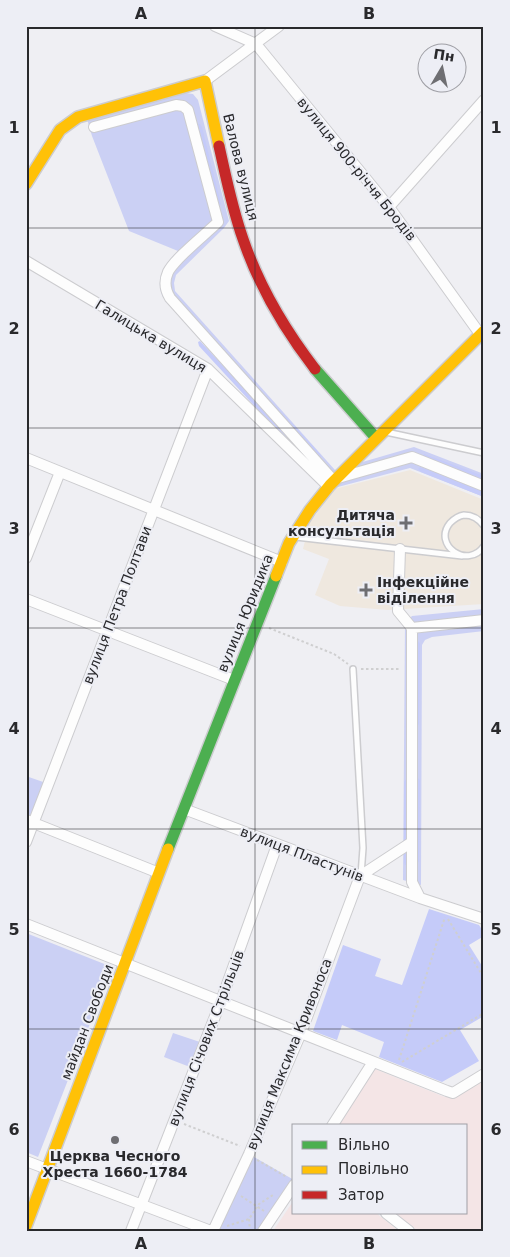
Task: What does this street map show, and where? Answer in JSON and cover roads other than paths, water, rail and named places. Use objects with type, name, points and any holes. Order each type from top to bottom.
[{"type":"street","name":"вулиця 900-річчя Бродів","points":[[215,26],[256,44],[390,207],[483,334]]},
{"type":"street","points":[[26,184],[60,130],[78,117],[205,81],[279,26]]},
{"type":"street","name":"Валова вулиця","points":[[205,81],[237,219],[253,263],[272,304],[292,337],[325,381],[379,435]]},
{"type":"street","points":[[390,207],[484,100]]},
{"type":"street","points":[[94,126],[176,105],[183,106],[188,110],[218,222],[171,268],[166,279],[167,291],[177,305],[334,482],[412,458],[484,486]]},
{"type":"street","name":"Галицька вулиця","points":[[26,261],[208,369],[334,482]]},
{"type":"street","name":"вулиця Юридика","points":[[125,963],[234,680],[293,536],[310,510],[334,482],[379,435],[483,334]]},
{"type":"street","name":"вулиця Петра Полтави","points":[[26,842],[30,821],[107,630],[208,369]]},
{"type":"street","points":[[26,458],[282,562]]},
{"type":"street","points":[[26,558],[60,472]]},
{"type":"street","points":[[400,549],[398,611],[412,628],[412,882],[420,898]]},
{"type":"street","points":[[26,599],[234,680]]},
{"type":"street","points":[[412,628],[484,620]]},
{"type":"street","name":"вулиця Пластунів","points":[[184,810],[420,898],[484,918]]},
{"type":"street","points":[[30,821],[159,873]]},
{"type":"street","points":[[360,876],[412,842]]},
{"type":"street","name":"вулиця Січових Стрільців","points":[[132,1231],[221,1001],[277,845]]},
{"type":"street","name":"вулиця Максима Кривоноса","points":[[213,1231],[301,1033],[360,876]]},
{"type":"street","name":"майдан Свободи","points":[[26,924],[125,963],[26,1226]]},
{"type":"street","points":[[125,963],[453,1093],[484,1074]]},
{"type":"street","points":[[333,1124],[373,1062]]},
{"type":"street","points":[[26,1161],[213,1231]]},
{"type":"street","points":[[263,1231],[292,1188]]},
{"type":"street","points":[[387,1214],[409,1231]]},
{"type":"lane","points":[[379,435],[484,453]]},
{"type":"lane","points":[[462,556],[456,554],[447,544],[446,531],[448,525],[458,516],[465,515],[478,518],[484,526]]},
{"type":"lane","points":[[293,536],[462,556],[476,554],[484,546]]},
{"type":"lane","points":[[353,669],[364,848],[360,876]]},
{"type":"place","name":"Дитяча консультація","points":[[406,523]]},
{"type":"place","name":"Інфекційне віділення","points":[[366,590]]},
{"type":"place","name":"Церква Чесного Хреста 1660-1784","points":[[115,1140]]}]
